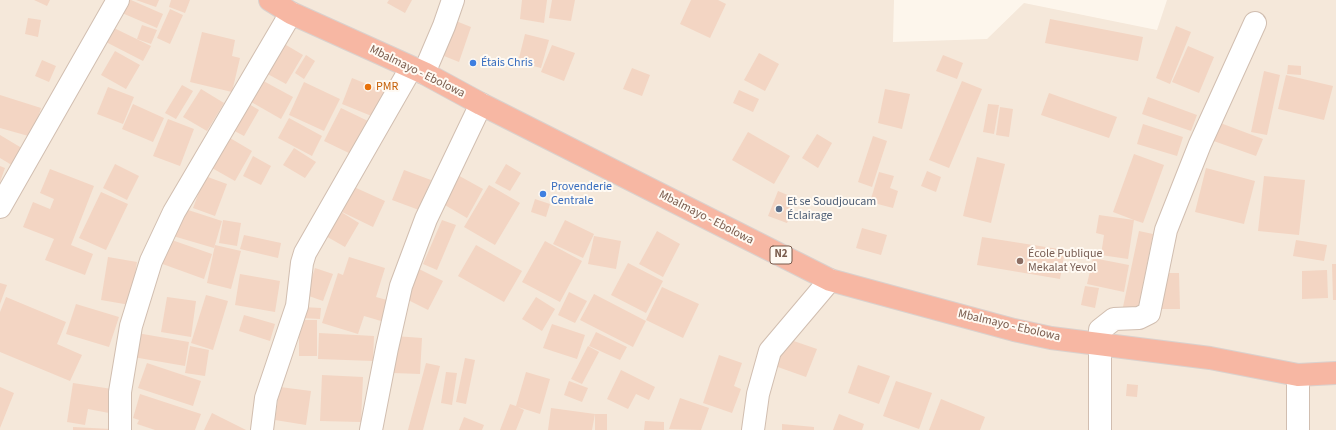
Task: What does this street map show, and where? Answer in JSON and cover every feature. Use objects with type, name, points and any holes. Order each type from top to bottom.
[{"type":"highway","name":"Mbalmayo - Ebolowa","points":[[270,0],[291,13],[417,71],[830,280],[1014,330],[1051,338],[1210,358],[1298,375],[1336,373]]},
{"type":"street","points":[[0,207],[118,0]]},
{"type":"street","points":[[262,430],[266,398],[297,306],[302,263],[305,253],[444,26],[453,0]]},
{"type":"street","points":[[120,430],[120,392],[131,326],[151,261],[174,212],[291,13]]},
{"type":"street","points":[[1100,430],[1100,330],[1114,319],[1139,318],[1149,313],[1166,230],[1200,144],[1255,23]]},
{"type":"street","points":[[371,430],[401,286],[426,218],[481,104]]},
{"type":"street","points":[[753,430],[758,394],[770,351],[830,280]]},
{"type":"street","points":[[1298,375],[1298,430]]},
{"type":"shaded area","points":[[0,0],[894,0],[893,42],[987,39],[1024,3],[1157,30],[1167,0],[1336,0],[1336,430],[0,430]]},
{"type":"building","points":[[34,0],[50,0],[47,6]]},
{"type":"building","points":[[128,0],[163,14],[157,28],[122,13]]},
{"type":"building","points":[[136,0],[159,0],[156,7]]},
{"type":"building","points":[[171,0],[190,0],[185,13],[169,7]]},
{"type":"building","points":[[389,0],[412,0],[405,13],[387,3]]},
{"type":"building","points":[[522,0],[547,0],[544,23],[520,19]]},
{"type":"building","points":[[552,0],[575,0],[571,21],[549,18]]},
{"type":"building","points":[[691,0],[718,0],[726,4],[710,38],[680,24]]},
{"type":"building","points":[[170,9],[183,15],[170,44],[157,38]]},
{"type":"building","points":[[28,18],[41,20],[38,37],[25,34]]},
{"type":"building","points":[[1050,19],[1143,37],[1138,61],[1045,43]]},
{"type":"building","points":[[456,21],[471,27],[459,62],[444,56]]},
{"type":"building","points":[[142,25],[157,30],[151,44],[137,39]]},
{"type":"building","points":[[1176,26],[1191,32],[1170,84],[1156,78]]},
{"type":"building","points":[[114,28],[151,46],[143,61],[106,42]]},
{"type":"building","points":[[202,32],[235,40],[232,56],[240,58],[232,92],[190,82]]},
{"type":"building","points":[[525,34],[549,40],[541,68],[518,62]]},
{"type":"building","points":[[281,42],[303,55],[286,84],[264,72]]},
{"type":"building","points":[[552,45],[575,53],[564,81],[541,72]]},
{"type":"building","points":[[1188,46],[1214,57],[1199,93],[1172,82]]},
{"type":"building","points":[[115,51],[140,65],[126,89],[101,75]]},
{"type":"building","points":[[759,53],[779,64],[765,91],[744,80]]},
{"type":"building","points":[[306,55],[315,61],[304,79],[295,73]]},
{"type":"building","points":[[943,55],[963,63],[957,79],[936,71]]},
{"type":"building","points":[[42,60],[56,66],[49,82],[35,76]]},
{"type":"building","points":[[1288,65],[1301,66],[1301,75],[1287,74]]},
{"type":"building","points":[[632,68],[650,75],[642,96],[623,89]]},
{"type":"building","points":[[1264,71],[1280,75],[1267,135],[1251,132]]},
{"type":"building","points":[[1286,75],[1333,86],[1324,120],[1278,109]]},
{"type":"building","points":[[258,78],[293,97],[281,119],[246,99]]},
{"type":"building","points":[[352,78],[384,91],[374,117],[342,104]]},
{"type":"building","points":[[962,81],[982,89],[949,168],[929,160]]},
{"type":"building","points":[[304,82],[340,99],[324,131],[289,115]]},
{"type":"building","points":[[182,85],[193,91],[176,119],[165,113]]},
{"type":"building","points":[[108,87],[134,97],[123,124],[97,114]]},
{"type":"building","points":[[201,89],[224,103],[207,131],[183,117]]},
{"type":"building","points":[[885,89],[910,94],[902,129],[878,123]]},
{"type":"building","points":[[739,90],[759,99],[753,112],[733,103]]},
{"type":"building","points":[[1049,93],[1117,117],[1109,138],[1041,115]]},
{"type":"building","points":[[0,95],[41,108],[32,137],[0,128]]},
{"type":"building","points":[[1148,97],[1197,115],[1191,131],[1142,114]]},
{"type":"building","points":[[242,100],[259,110],[244,136],[227,127]]},
{"type":"building","points":[[133,104],[164,118],[153,142],[122,129]]},
{"type":"building","points":[[988,104],[999,105],[994,134],[983,132]]},
{"type":"building","points":[[1000,107],[1013,109],[1009,137],[996,135]]},
{"type":"building","points":[[341,108],[370,122],[353,155],[324,141]]},
{"type":"building","points":[[289,118],[322,136],[312,156],[278,138]]},
{"type":"building","points":[[168,119],[194,129],[180,166],[153,156]]},
{"type":"building","points":[[1215,121],[1263,139],[1256,156],[1208,139]]},
{"type":"building","points":[[1143,124],[1183,137],[1177,156],[1137,144]]},
{"type":"building","points":[[748,132],[790,156],[774,184],[732,160]]},
{"type":"building","points":[[817,134],[832,143],[818,168],[802,158]]},
{"type":"building","points":[[0,135],[25,150],[15,167],[0,158]]},
{"type":"building","points":[[873,136],[887,141],[872,187],[858,182]]},
{"type":"building","points":[[230,138],[252,151],[235,181],[212,168]]},
{"type":"building","points":[[294,148],[316,162],[305,178],[283,165]]},
{"type":"building","points":[[1134,154],[1164,165],[1143,223],[1113,212]]},
{"type":"building","points":[[253,156],[271,166],[261,185],[243,176]]},
{"type":"building","points":[[977,157],[1005,164],[991,223],[963,216]]},
{"type":"building","points":[[115,164],[139,176],[127,200],[103,188]]},
{"type":"building","points":[[506,164],[521,173],[510,191],[495,183]]},
{"type":"building","points":[[0,166],[5,168],[0,182]]},
{"type":"building","points":[[1206,168],[1255,181],[1244,224],[1195,212]]},
{"type":"building","points":[[50,169],[94,186],[71,245],[93,254],[85,275],[45,260],[54,239],[23,227],[33,202],[50,209],[54,199],[40,193]]},
{"type":"building","points":[[404,170],[431,180],[419,210],[392,200]]},
{"type":"building","points":[[927,171],[941,177],[936,192],[921,186]]},
{"type":"building","points":[[879,172],[894,176],[890,188],[898,191],[893,208],[870,202]]},
{"type":"building","points":[[454,173],[483,189],[467,218],[438,201]]},
{"type":"building","points":[[205,176],[227,184],[215,216],[193,208]]},
{"type":"building","points":[[1264,176],[1305,180],[1299,235],[1258,231]]},
{"type":"building","points":[[489,185],[520,203],[495,245],[464,227]]},
{"type":"building","points":[[354,187],[385,201],[373,227],[342,212]]},
{"type":"building","points":[[778,191],[797,199],[787,223],[768,216]]},
{"type":"building","points":[[101,192],[128,204],[106,250],[79,238]]},
{"type":"building","points":[[535,199],[550,204],[546,217],[531,212]]},
{"type":"building","points":[[182,208],[222,221],[214,248],[173,236]]},
{"type":"building","points":[[338,210],[359,223],[345,247],[324,235]]},
{"type":"building","points":[[1099,215],[1134,220],[1128,259],[1101,255],[1104,235],[1096,233]]},
{"type":"building","points":[[223,220],[241,223],[237,246],[219,243]]},
{"type":"building","points":[[442,220],[456,225],[437,270],[423,264]]},
{"type":"building","points":[[565,220],[594,234],[583,258],[553,244]]},
{"type":"building","points":[[862,228],[887,235],[881,255],[856,248]]},
{"type":"building","points":[[657,231],[680,244],[663,277],[639,264]]},
{"type":"building","points":[[1139,231],[1153,234],[1138,310],[1123,307]]},
{"type":"building","points":[[244,235],[281,243],[278,258],[240,249]]},
{"type":"building","points":[[594,236],[621,241],[616,269],[588,264]]},
{"type":"building","points":[[982,237],[1065,250],[1060,279],[977,265]]},
{"type":"building","points":[[166,238],[212,254],[204,279],[157,262]]},
{"type":"building","points":[[1296,240],[1327,245],[1324,261],[1293,256]]},
{"type":"building","points":[[545,241],[582,261],[560,302],[522,282]]},
{"type":"building","points":[[215,245],[241,251],[231,289],[207,283]]},
{"type":"building","points":[[476,245],[522,271],[504,302],[458,276]]},
{"type":"building","points":[[108,257],[137,262],[130,305],[101,300]]},
{"type":"building","points":[[349,257],[385,268],[376,297],[387,300],[381,321],[364,316],[358,334],[322,323],[338,273],[343,275]]},
{"type":"building","points":[[1093,258],[1129,265],[1124,292],[1087,284]]},
{"type":"building","points":[[628,263],[663,281],[646,313],[611,295]]},
{"type":"building","points":[[1332,264],[1336,264],[1336,300],[1333,300]]},
{"type":"building","points":[[315,268],[333,274],[323,301],[306,295]]},
{"type":"building","points":[[417,268],[443,281],[428,310],[402,297]]},
{"type":"building","points":[[1327,270],[1328,298],[1302,299],[1302,271]]},
{"type":"building","points":[[1158,273],[1179,273],[1180,309],[1159,309]]},
{"type":"building","points":[[240,274],[280,281],[275,312],[235,305]]},
{"type":"building","points":[[0,283],[7,285],[0,304]]},
{"type":"building","points":[[1085,286],[1099,288],[1095,308],[1081,305]]},
{"type":"building","points":[[662,287],[699,304],[683,338],[646,320]]},
{"type":"building","points":[[569,292],[587,301],[575,323],[558,315]]},
{"type":"building","points":[[594,294],[646,321],[633,347],[580,320]]},
{"type":"building","points":[[206,295],[228,301],[213,350],[191,343]]},
{"type":"building","points":[[6,297],[66,322],[57,344],[82,355],[70,381],[0,352],[0,312]]},
{"type":"building","points":[[167,297],[196,301],[191,337],[161,332]]},
{"type":"building","points":[[536,297],[555,309],[542,331],[522,319]]},
{"type":"building","points":[[76,304],[119,317],[109,347],[66,334]]},
{"type":"building","points":[[303,307],[321,308],[320,319],[302,318]]},
{"type":"building","points":[[244,315],[275,324],[270,341],[239,331]]},
{"type":"building","points":[[299,320],[317,320],[317,356],[299,356]]},
{"type":"building","points":[[552,324],[585,335],[577,359],[543,348]]},
{"type":"building","points":[[596,332],[627,347],[620,360],[589,346]]},
{"type":"building","points":[[137,333],[189,342],[185,366],[133,357]]},
{"type":"building","points":[[319,333],[374,336],[373,361],[318,359]]},
{"type":"building","points":[[395,336],[422,338],[420,374],[393,373]]},
{"type":"building","points":[[785,338],[817,349],[806,377],[775,366]]},
{"type":"building","points":[[190,346],[209,350],[205,376],[185,373]]},
{"type":"building","points":[[588,346],[599,352],[582,384],[571,379]]},
{"type":"building","points":[[719,355],[742,363],[734,386],[741,389],[732,413],[703,403]]},
{"type":"building","points":[[465,358],[475,360],[466,404],[456,402]]},
{"type":"building","points":[[147,363],[201,381],[193,406],[138,388]]},
{"type":"building","points":[[426,363],[440,366],[423,430],[408,430]]},
{"type":"building","points":[[858,365],[890,376],[879,404],[848,393]]},
{"type":"building","points":[[621,370],[655,387],[649,400],[636,394],[628,409],[607,399]]},
{"type":"building","points":[[446,372],[457,373],[452,405],[441,403]]},
{"type":"building","points":[[526,372],[550,379],[540,414],[518,407],[524,410],[516,430],[500,430],[510,404],[516,406]]},
{"type":"building","points":[[322,375],[363,377],[361,422],[320,421]]},
{"type":"building","points":[[569,381],[588,388],[582,402],[564,395]]},
{"type":"building","points":[[896,381],[932,393],[919,429],[883,416]]},
{"type":"building","points":[[73,383],[112,389],[109,413],[88,409],[85,425],[67,422]]},
{"type":"building","points":[[1127,384],[1138,385],[1137,397],[1126,396]]},
{"type":"building","points":[[0,387],[14,393],[0,428]]},
{"type":"building","points":[[280,387],[311,391],[306,425],[275,420]]},
{"type":"building","points":[[140,394],[201,414],[195,430],[155,430],[137,424],[139,420],[133,418]]},
{"type":"building","points":[[680,398],[709,408],[701,430],[669,429]]},
{"type":"building","points":[[941,399],[985,417],[980,430],[929,430]]},
{"type":"building","points":[[551,408],[595,414],[592,430],[548,430]]},
{"type":"building","points":[[212,413],[246,430],[204,430]]},
{"type":"building","points":[[595,414],[607,414],[607,430],[595,430]]},
{"type":"building","points":[[839,414],[864,424],[862,430],[833,430]]},
{"type":"building","points":[[464,417],[484,425],[482,430],[459,430]]},
{"type":"building","points":[[645,421],[664,422],[664,430],[644,430]]},
{"type":"building","points":[[782,424],[814,427],[814,430],[782,430]]},
{"type":"building","points":[[73,427],[111,429],[73,430]]},
{"type":"place","name":"Étais Chris","points":[[473,63]]},
{"type":"place","name":"PMR","points":[[368,87]]},
{"type":"place","name":"Provenderie Centrale","points":[[543,194]]},
{"type":"place","name":"Et se Soudjoucam Éclairage","points":[[779,209]]},
{"type":"place","name":"École Publique Mekalat Yevol","points":[[1020,261]]}]
